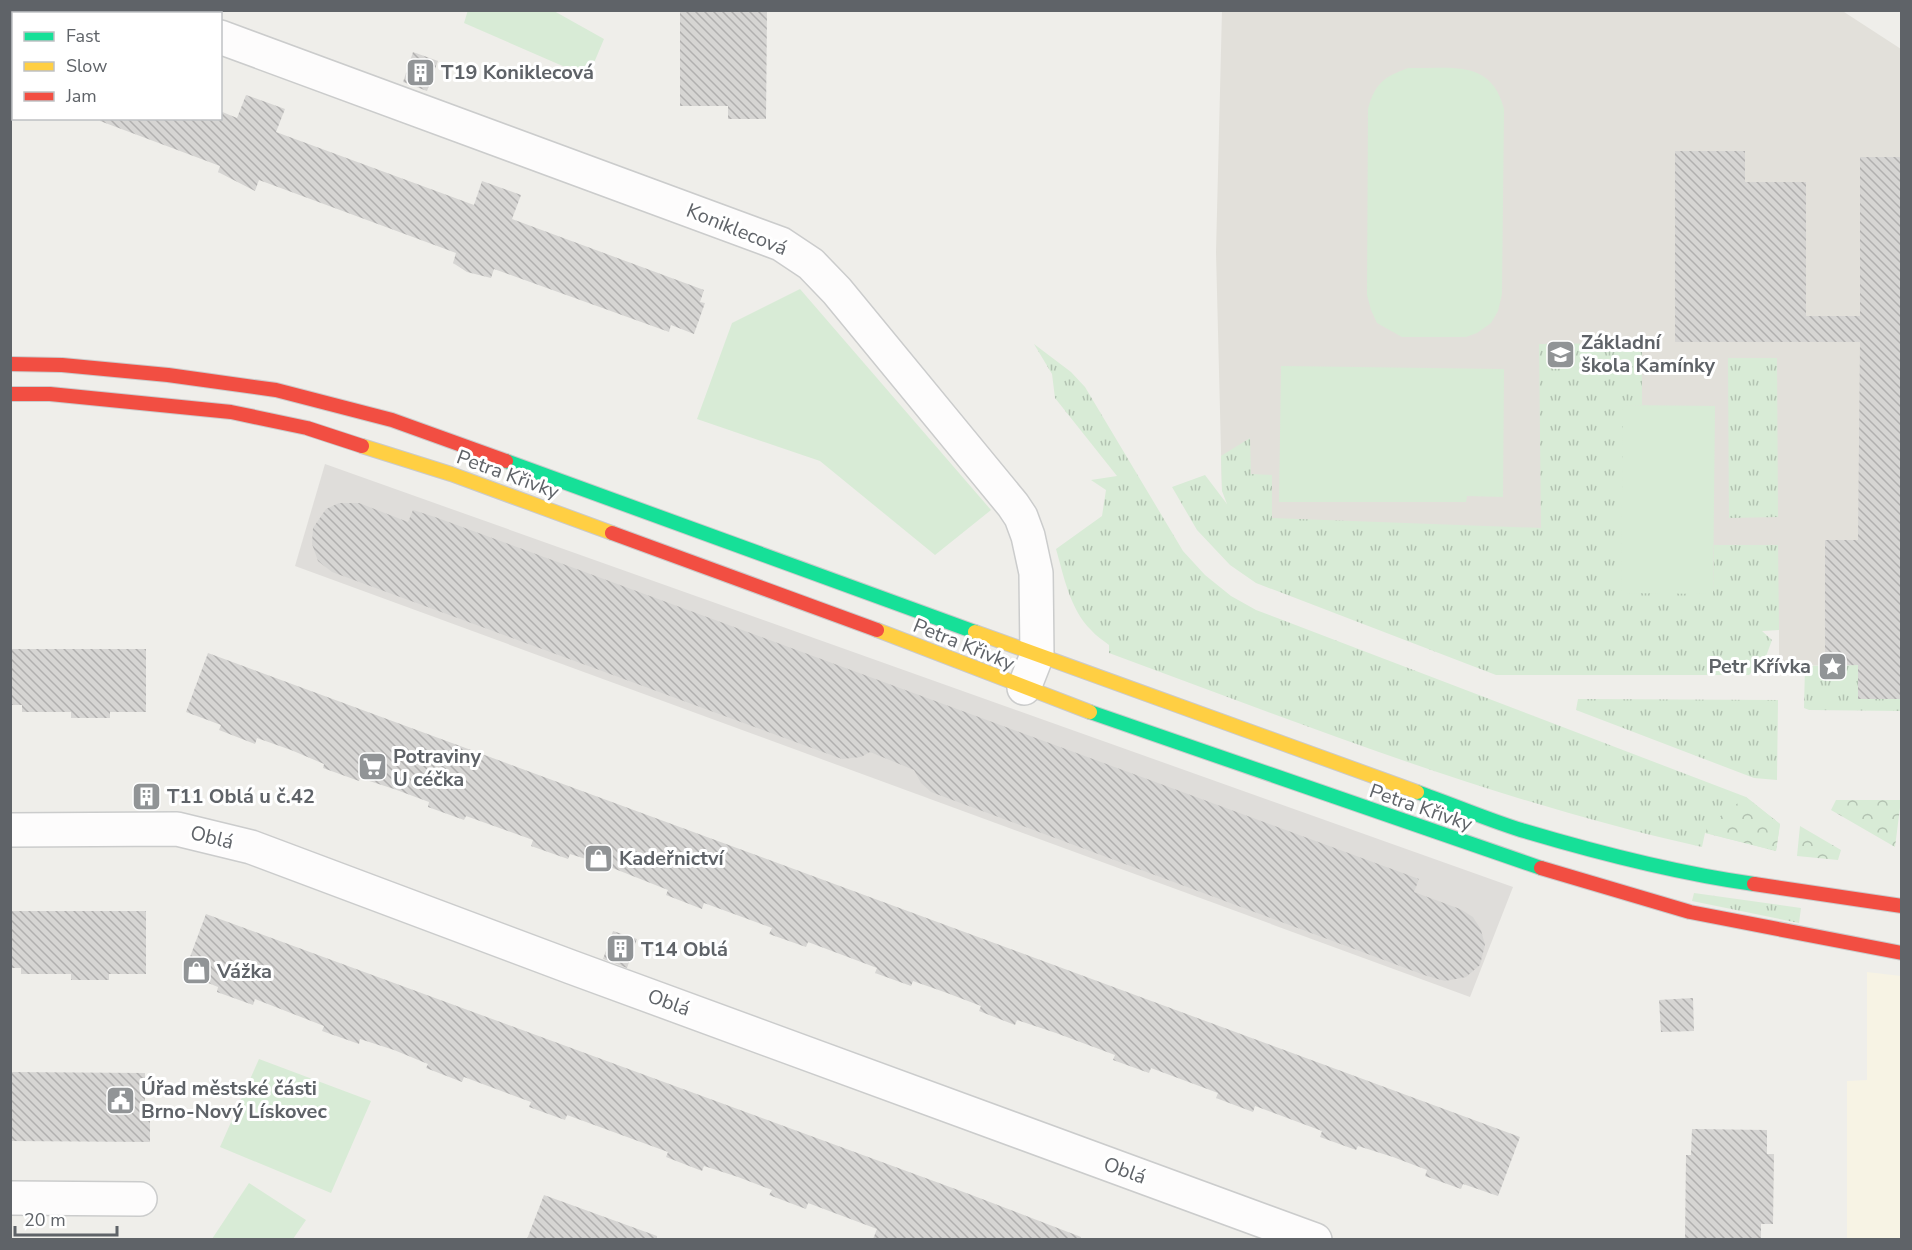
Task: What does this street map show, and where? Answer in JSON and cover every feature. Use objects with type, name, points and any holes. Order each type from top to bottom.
[{"type":"street","name":"Koniklecová","points":[[222,38],[781,244],[811,264],[844,300],[1021,517],[1028,536],[1036,573],[1037,655],[1024,688]]},
{"type":"street","name":"Petra Křivky","points":[[10,364],[62,365],[133,371],[276,390],[392,420],[1518,829],[1704,878],[1902,906]]},
{"type":"street","name":"Petra Křivky","points":[[10,394],[50,394],[231,412],[307,428],[452,474],[862,625],[1024,688],[1512,859],[1690,912],[1902,953]]},
{"type":"street","name":"Oblá","points":[[10,830],[177,829],[251,847],[1315,1239]]},
{"type":"street","points":[[10,1198],[140,1199]]},
{"type":"shaded area","name":"Základní škola Kamínky","points":[[1222,10],[1841,10],[1901,49],[1901,699],[1858,665],[1779,666],[1779,630],[1666,631],[1358,575],[1222,491],[1216,252]]},
{"type":"shaded area","points":[[325,464],[1513,887],[1470,997],[295,566]]},
{"type":"shaded area","points":[[1867,972],[1901,976],[1901,1239],[1847,1239],[1847,1081],[1867,1080]]},
{"type":"green space","points":[[468,10],[554,11],[604,39],[588,77],[464,23]]},
{"type":"green space","points":[[1408,68],[1454,68],[1479,74],[1490,81],[1504,109],[1502,294],[1498,311],[1491,323],[1477,333],[1466,337],[1402,337],[1377,323],[1367,295],[1368,109],[1377,87],[1387,78]]},
{"type":"green space","points":[[800,289],[991,510],[935,555],[820,461],[697,419],[732,323]]},
{"type":"green space","points":[[1642,343],[1642,405],[1623,405],[1713,594],[1714,545],[1778,545],[1779,630],[1762,631],[1772,640],[1765,659],[1749,675],[1496,675],[1256,583],[1230,565],[1197,530],[1172,487],[1205,475],[1227,504],[1222,491],[1221,456],[1250,438],[1251,474],[1272,475],[1272,518],[1541,528],[1539,344]]},
{"type":"green space","points":[[1034,344],[1071,372],[1085,387],[1183,551],[1205,575],[1231,596],[1256,610],[1746,797],[1780,824],[1776,851],[1705,833],[1702,847],[1551,808],[1402,760],[1109,653],[1109,645],[1084,622],[1073,603],[1056,549],[1102,516],[1106,490],[1091,480],[1117,476],[1055,398],[1052,374]]},
{"type":"green space","points":[[1728,358],[1777,358],[1778,517],[1729,518]]},
{"type":"green space","points":[[1281,366],[1504,369],[1503,497],[1467,496],[1466,502],[1279,502]]},
{"type":"green space","points":[[1623,405],[1715,406],[1713,594],[1621,593]]},
{"type":"green space","points":[[1858,665],[1901,699],[1901,711],[1809,710],[1804,708],[1805,666]]},
{"type":"green space","points":[[1578,699],[1778,700],[1777,780],[1754,778],[1576,710]]},
{"type":"green space","points":[[1746,797],[1780,824],[1776,851],[1706,833],[1707,826]]},
{"type":"green space","points":[[1836,800],[1901,800],[1895,847],[1831,810]]},
{"type":"green space","points":[[1800,826],[1841,850],[1838,860],[1797,856]]},
{"type":"green space","points":[[1694,893],[1801,908],[1799,923],[1692,901]]},
{"type":"green space","points":[[259,1059],[371,1101],[331,1193],[220,1147]]},
{"type":"green space","points":[[249,1183],[306,1220],[293,1239],[212,1239]]},
{"type":"building","points":[[680,10],[767,10],[766,119],[728,119],[728,106],[680,106]]},
{"type":"building","name":"T19 Koniklecová","points":[[413,52],[438,61],[427,91],[403,82]]},
{"type":"building","points":[[246,95],[285,109],[276,132],[474,205],[482,181],[521,195],[512,219],[704,290],[700,302],[705,303],[694,334],[671,325],[669,332],[494,269],[491,278],[467,272],[453,263],[456,253],[259,180],[255,191],[218,172],[220,166],[100,121],[222,120],[222,112],[237,118]]},
{"type":"building","points":[[1675,151],[1745,151],[1745,182],[1806,182],[1806,316],[1860,316],[1860,157],[1902,157],[1902,699],[1858,699],[1858,665],[1825,666],[1825,540],[1858,540],[1860,342],[1675,342]]},
{"type":"building","points":[[339,503],[359,503],[408,522],[413,510],[435,517],[1419,879],[1414,892],[1460,909],[1473,917],[1481,930],[1485,945],[1480,965],[1466,977],[1445,981],[1427,976],[931,792],[921,783],[914,770],[870,752],[861,757],[842,759],[332,572],[318,561],[312,544],[313,528],[326,509]]},
{"type":"building","points":[[10,649],[146,649],[146,712],[110,712],[110,718],[71,718],[71,712],[22,712],[22,705],[10,705]]},
{"type":"building","points":[[208,653],[1520,1137],[1498,1196],[1463,1184],[1461,1189],[1425,1176],[1427,1170],[1358,1146],[1356,1150],[1320,1137],[1322,1131],[1255,1106],[1253,1112],[1216,1098],[1218,1093],[1151,1068],[1149,1073],[1113,1060],[1115,1055],[1056,1033],[1017,1020],[1015,1025],[979,1011],[981,1006],[913,981],[911,986],[875,973],[877,968],[808,942],[806,947],[769,934],[772,928],[704,903],[702,909],[666,895],[668,890],[605,865],[570,854],[568,859],[531,846],[533,840],[466,816],[464,820],[428,807],[429,802],[394,789],[360,778],[359,781],[323,768],[324,764],[291,750],[257,738],[255,744],[219,730],[221,725],[186,712]]},
{"type":"building","points":[[10,911],[146,911],[146,974],[109,974],[109,980],[71,980],[71,974],[21,974],[21,968],[10,968]]},
{"type":"building","points":[[206,914],[969,1194],[1081,1237],[1081,1239],[873,1239],[877,1229],[808,1203],[806,1209],[769,1195],[772,1190],[704,1166],[702,1171],[666,1157],[668,1152],[567,1115],[565,1120],[529,1107],[531,1102],[464,1077],[462,1082],[426,1068],[428,1064],[394,1050],[360,1039],[359,1044],[322,1031],[324,1026],[255,999],[253,1005],[217,992],[218,987],[184,973]]},
{"type":"building","name":"T14 Oblá","points":[[613,931],[637,939],[627,968],[603,959]]},
{"type":"building","points":[[1693,998],[1694,1031],[1661,1032],[1659,1000]]},
{"type":"building","points":[[10,1072],[145,1073],[145,1110],[150,1111],[150,1142],[10,1141]]},
{"type":"building","points":[[1692,1129],[1767,1130],[1767,1154],[1774,1154],[1773,1224],[1761,1224],[1761,1239],[1685,1239],[1686,1155],[1691,1155]]},
{"type":"building","points":[[544,1195],[657,1236],[657,1239],[527,1239]]},
{"type":"traffic: fast","points":[[506,461],[975,632]]},
{"type":"traffic: fast","points":[[1090,712],[1541,868]]},
{"type":"traffic: fast","points":[[1417,792],[1508,826],[1579,847],[1637,862],[1754,884]]},
{"type":"traffic: slow","points":[[362,446],[451,474],[612,533]]},
{"type":"traffic: slow","points":[[877,630],[1090,712]]},
{"type":"traffic: slow","points":[[975,632],[1417,792]]},
{"type":"traffic: jam","points":[[10,364],[62,365],[168,375],[276,390],[392,420],[506,461]]},
{"type":"traffic: jam","points":[[10,394],[50,394],[231,412],[307,428],[362,446]]},
{"type":"traffic: jam","points":[[612,533],[877,630]]},
{"type":"traffic: jam","points":[[1541,868],[1690,912],[1902,953]]},
{"type":"traffic: jam","points":[[1754,884],[1902,906]]},
{"type":"place","name":"T19 Koniklecová","points":[[420,72]]},
{"type":"place","name":"Základní škola Kamínky","points":[[1560,354]]},
{"type":"place","name":"Petr Křívka","points":[[1832,666]]},
{"type":"place","name":"Potraviny U céčka","points":[[372,767]]},
{"type":"place","name":"T11 Oblá u č.42","points":[[146,796]]},
{"type":"place","name":"Kadeřnictví","points":[[598,858]]},
{"type":"place","name":"T14 Oblá","points":[[620,949]]},
{"type":"place","name":"Vážka","points":[[196,971]]},
{"type":"place","name":"Úřad městské části Brno-Nový Lískovec","points":[[120,1100]]}]
